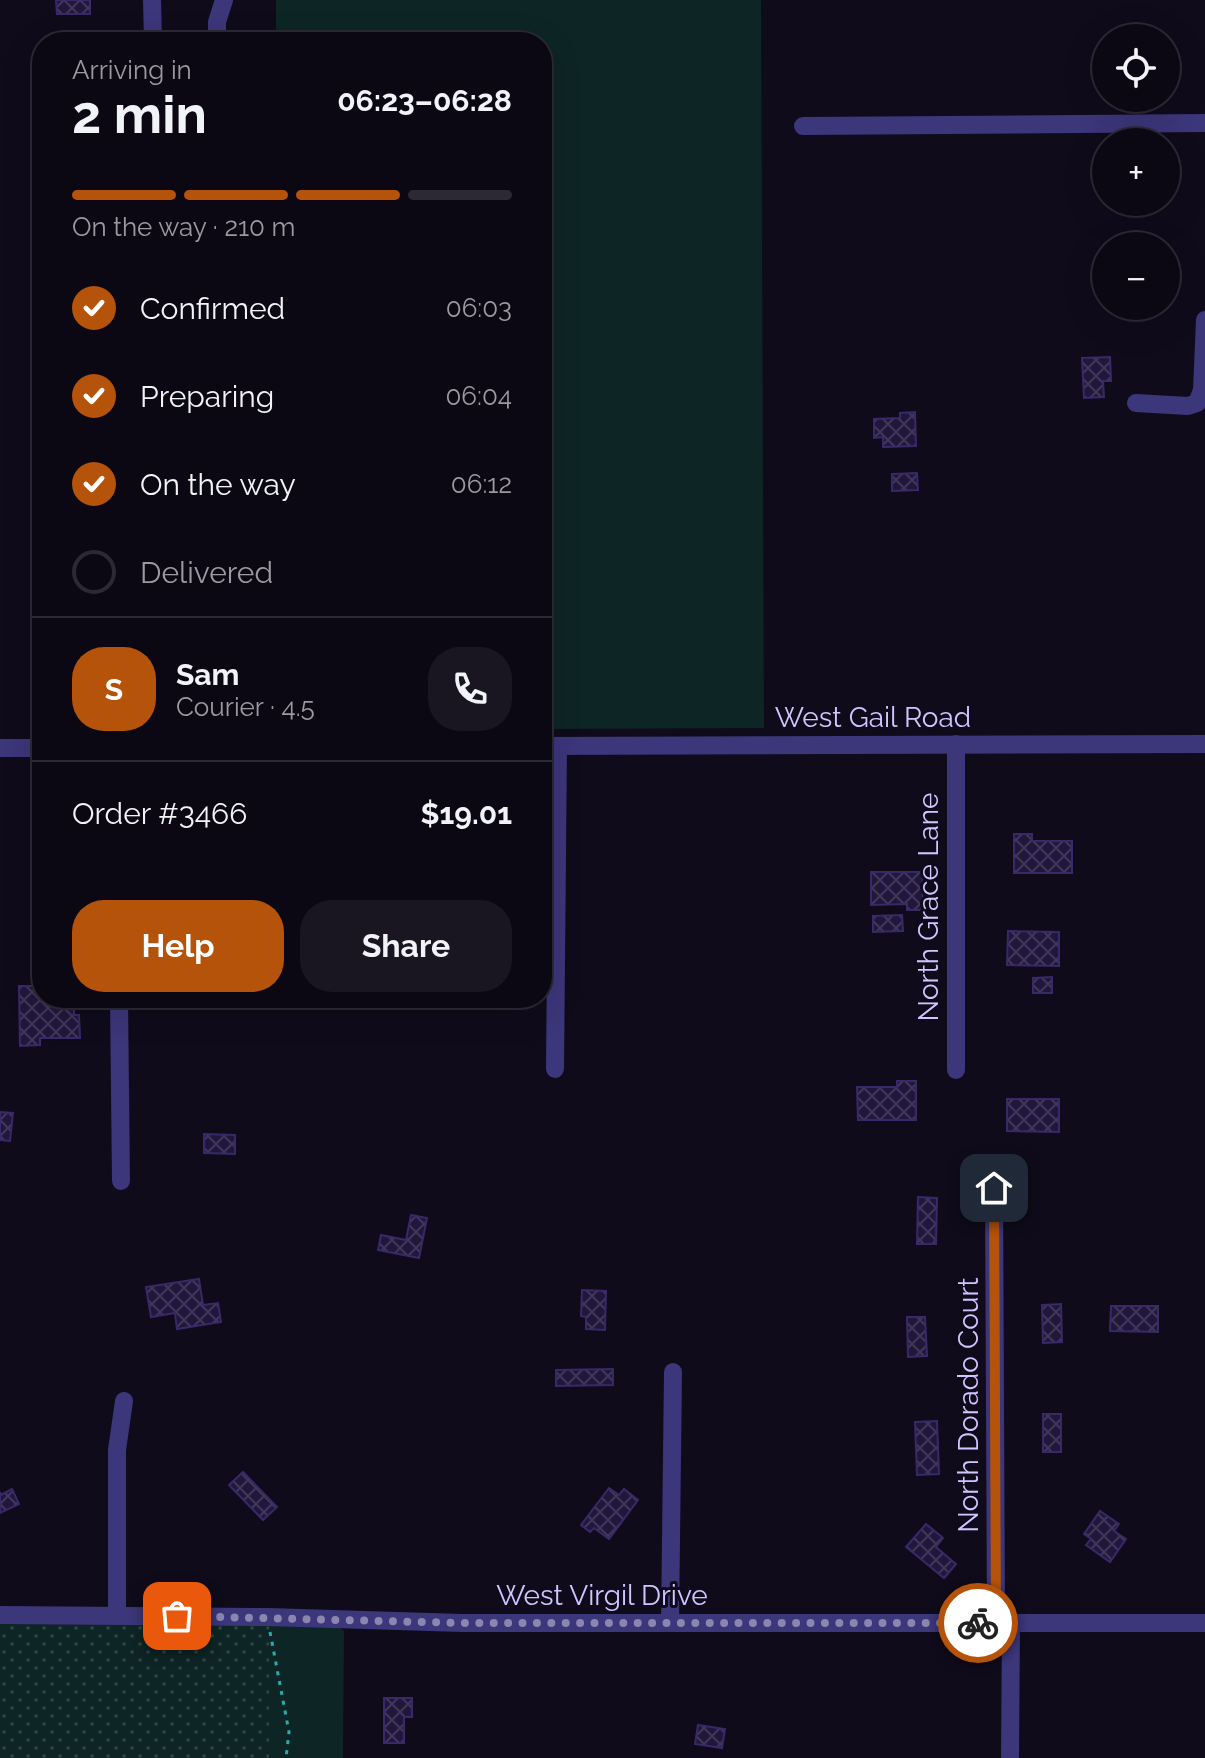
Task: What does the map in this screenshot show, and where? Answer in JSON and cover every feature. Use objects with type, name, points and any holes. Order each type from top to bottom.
[{"type":"street","points":[[152,0],[153,32]]},
{"type":"street","points":[[217,32],[224,0]]},
{"type":"street","points":[[803,126],[1205,123]]},
{"type":"street","points":[[1136,403],[1188,406],[1197,403],[1202,390],[1205,320]]},
{"type":"street","name":"North Grace Lane","points":[[956,744],[956,1070]]},
{"type":"street","name":"West Gail Road","points":[[552,746],[1205,744]]},
{"type":"street","points":[[0,748],[32,748]]},
{"type":"street","points":[[552,875],[555,1069]]},
{"type":"street","points":[[119,1008],[121,1181]]},
{"type":"street","name":"North Dorado Court","points":[[994,1188],[1003,1623],[1010,1758]]},
{"type":"street","points":[[670,1623],[673,1372]]},
{"type":"street","points":[[117,1616],[117,1450],[124,1401]]},
{"type":"street","name":"West Virgil Drive","points":[[0,1615],[268,1617],[447,1623],[1205,1623]]},
{"type":"path","points":[[268,1617],[289,1732],[286,1758]]},
{"type":"green space","points":[[276,0],[761,0],[764,728],[552,729],[552,32],[276,32]]},
{"type":"green space","points":[[0,1619],[269,1624],[269,1758],[0,1758]]},
{"type":"green space","points":[[0,1623],[334,1623],[344,1631],[343,1758],[0,1758]]},
{"type":"building","points":[[56,0],[90,0],[90,14],[57,14]]},
{"type":"building","points":[[1110,357],[1111,381],[1103,381],[1104,397],[1084,398],[1082,358]]},
{"type":"building","points":[[915,412],[916,446],[883,447],[883,437],[874,438],[874,419],[900,418],[900,413]]},
{"type":"building","points":[[917,473],[918,490],[892,491],[892,474]]},
{"type":"building","points":[[1014,834],[1032,834],[1032,841],[1072,841],[1072,873],[1014,873]]},
{"type":"building","points":[[871,872],[922,872],[923,910],[907,910],[907,904],[871,905]]},
{"type":"building","points":[[902,915],[903,931],[873,932],[873,916]]},
{"type":"building","points":[[1008,931],[1059,932],[1059,966],[1007,965]]},
{"type":"building","points":[[1052,977],[1052,993],[1033,993],[1033,978]]},
{"type":"building","points":[[19,986],[32,986],[32,1008],[74,1008],[74,1015],[79,1015],[80,1038],[40,1038],[40,1045],[20,1046]]},
{"type":"building","points":[[897,1081],[916,1081],[916,1120],[858,1120],[857,1087],[897,1087]]},
{"type":"building","points":[[1007,1099],[1059,1099],[1059,1132],[1007,1131]]},
{"type":"building","points":[[0,1112],[13,1113],[10,1141],[0,1140]]},
{"type":"building","points":[[204,1134],[235,1135],[235,1154],[204,1153]]},
{"type":"building","points":[[918,1197],[937,1198],[936,1244],[917,1244]]},
{"type":"building","points":[[411,1215],[427,1218],[419,1258],[378,1250],[381,1235],[406,1240]]},
{"type":"building","points":[[199,1279],[203,1305],[218,1303],[221,1322],[177,1329],[175,1313],[151,1317],[146,1287]]},
{"type":"building","points":[[582,1290],[606,1291],[605,1330],[586,1329],[586,1317],[581,1316]]},
{"type":"building","points":[[1061,1304],[1062,1342],[1043,1343],[1042,1305]]},
{"type":"building","points":[[1111,1306],[1158,1306],[1158,1332],[1110,1331]]},
{"type":"building","points":[[907,1317],[925,1317],[927,1356],[908,1357]]},
{"type":"building","points":[[613,1369],[613,1385],[556,1386],[556,1370]]},
{"type":"building","points":[[1043,1414],[1061,1414],[1061,1452],[1043,1452]]},
{"type":"building","points":[[937,1421],[939,1474],[917,1475],[915,1422]]},
{"type":"building","points":[[243,1472],[277,1507],[263,1520],[229,1485]]},
{"type":"building","points":[[609,1488],[619,1495],[624,1489],[638,1500],[609,1539],[594,1528],[590,1532],[581,1525]]},
{"type":"building","points":[[12,1489],[19,1504],[0,1513],[0,1492],[1,1495]]},
{"type":"building","points":[[1100,1511],[1119,1524],[1114,1531],[1126,1539],[1110,1562],[1086,1545],[1091,1539],[1084,1534]]},
{"type":"building","points":[[926,1524],[943,1538],[936,1547],[956,1564],[944,1578],[906,1547]]},
{"type":"building","points":[[384,1698],[412,1698],[412,1717],[404,1717],[404,1743],[384,1743]]},
{"type":"building","points":[[698,1725],[725,1729],[722,1748],[695,1744]]},
{"type":"way so far","points":[[177,1616],[462,1623],[978,1623]]},
{"type":"route","points":[[978,1623],[996,1623],[994,1188]]}]
